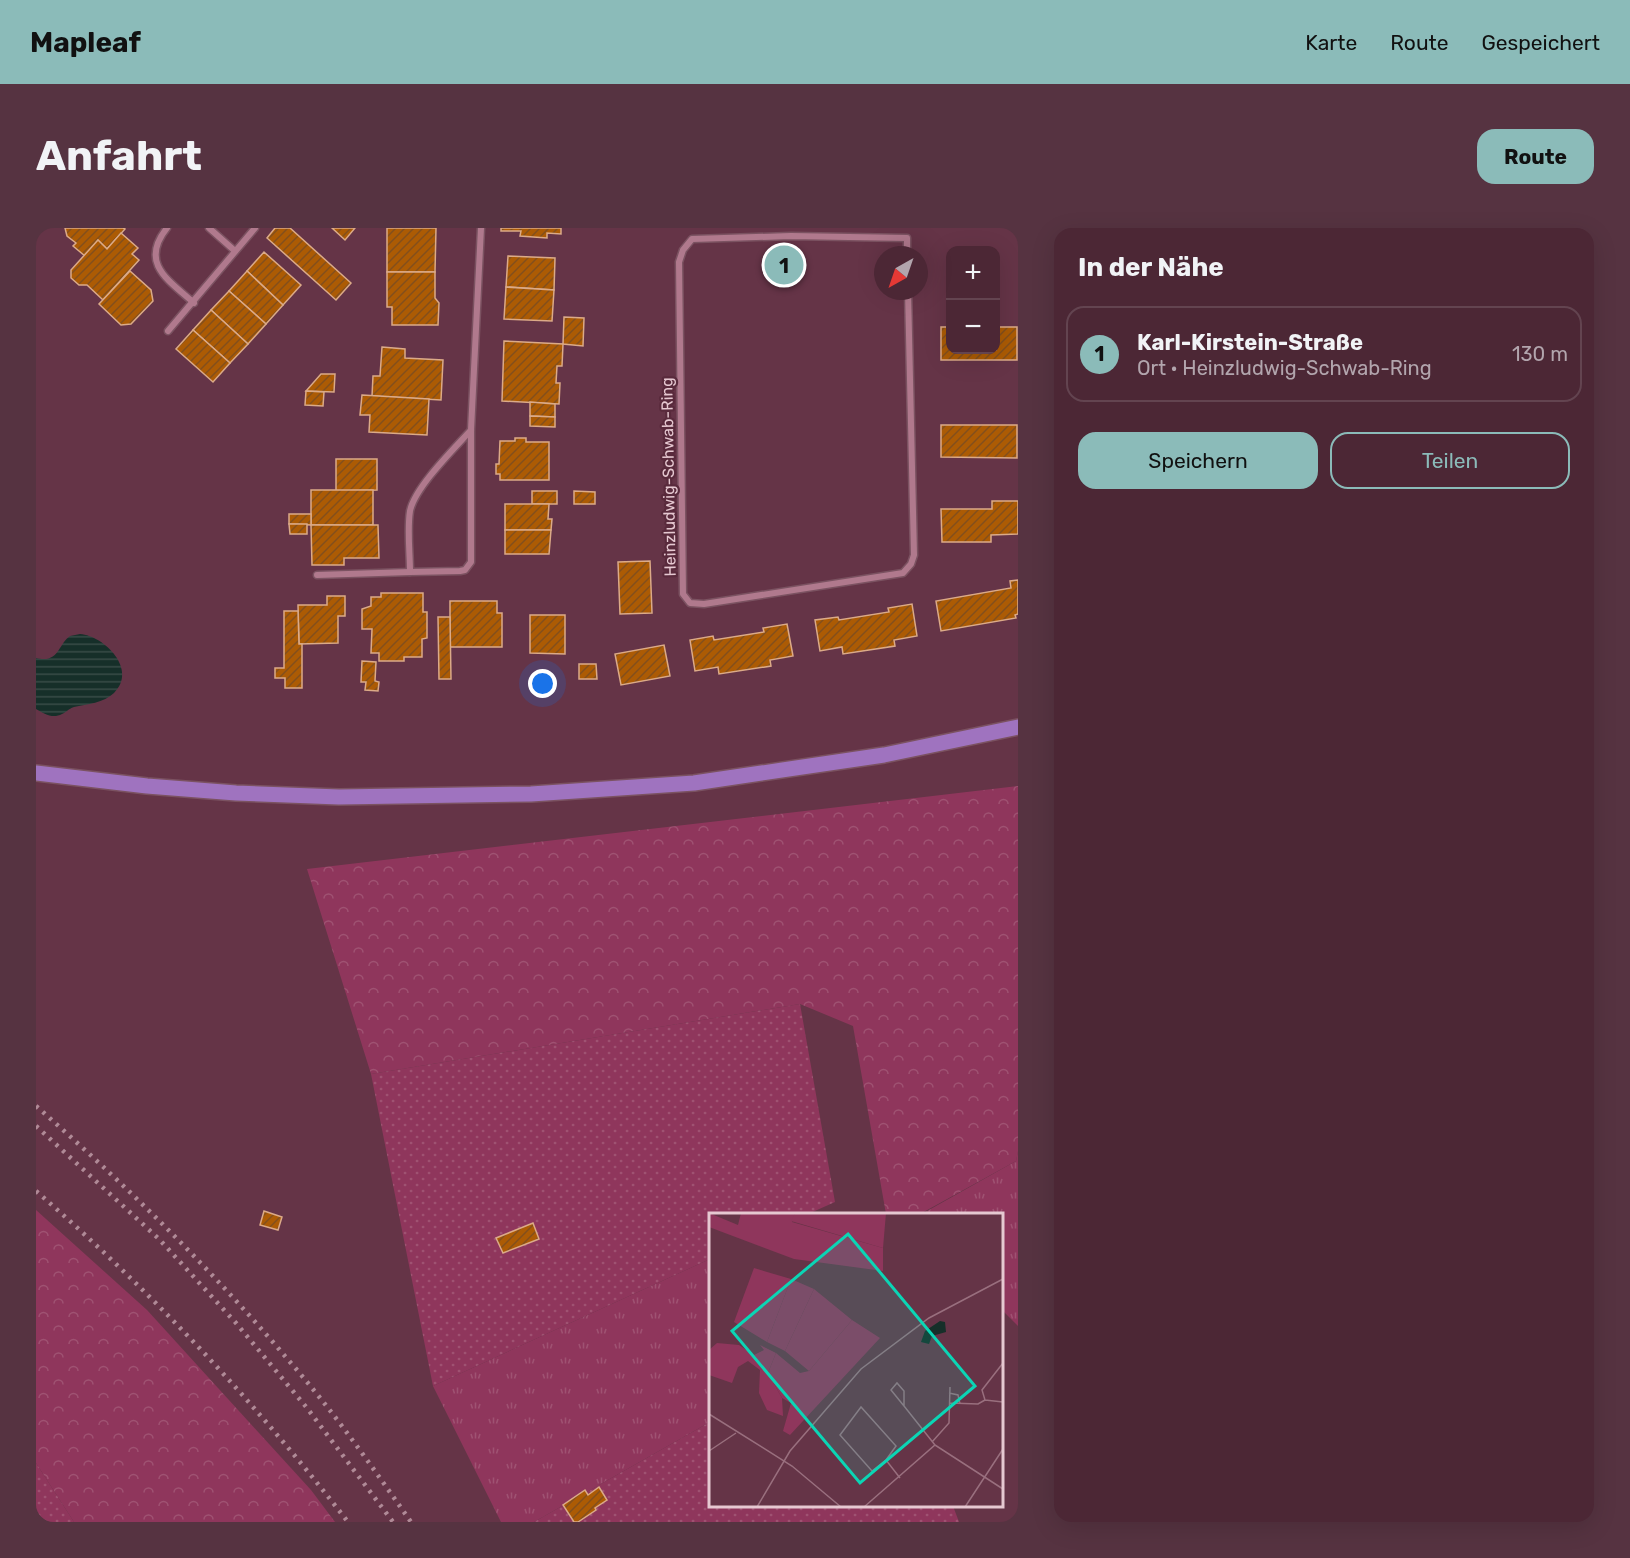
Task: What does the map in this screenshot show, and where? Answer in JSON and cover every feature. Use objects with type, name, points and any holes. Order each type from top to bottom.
[{"type":"main road","points":[[36,773],[147,786],[236,793],[339,797],[531,794],[694,783],[884,755],[1018,727]]},
{"type":"street","points":[[167,228],[159,238],[154,259],[166,279],[194,303]]},
{"type":"street","points":[[209,228],[235,251]]},
{"type":"street","points":[[168,331],[255,228]]},
{"type":"street","points":[[317,575],[460,571],[465,570],[471,562],[471,430],[481,228]]},
{"type":"street","points":[[791,236],[792,228]]},
{"type":"street","name":"Heinzludwig-Schwab-Ring","points":[[907,246],[907,238],[791,236],[692,239],[683,250],[679,262],[683,594],[690,603],[704,604],[903,573],[910,564],[915,555],[908,300]]},
{"type":"street","points":[[410,572],[410,512],[413,502],[421,489],[471,430]]},
{"type":"green space","points":[[1018,786],[1018,1151],[1016,1161],[922,1213],[886,1213],[853,1026],[800,1004],[371,1074],[307,869]]},
{"type":"green space","points":[[800,1004],[835,1202],[810,1213],[709,1213],[709,1259],[433,1386],[371,1074]]},
{"type":"green space","points":[[1018,1151],[1018,1326],[1003,1311],[1003,1213],[924,1213],[1016,1161]]},
{"type":"green space","points":[[36,1210],[147,1310],[311,1490],[335,1522],[74,1522],[36,1463]]},
{"type":"green space","points":[[709,1259],[709,1423],[534,1522],[501,1522],[433,1386]]},
{"type":"green space","points":[[709,1423],[709,1507],[953,1507],[959,1522],[534,1522]]},
{"type":"green space","points":[[36,1463],[74,1522],[36,1522]]},
{"type":"shaded area","points":[[80,634],[90,636],[108,647],[120,665],[122,674],[120,684],[114,693],[100,701],[74,707],[59,715],[45,714],[36,709],[36,658],[44,659],[54,656],[66,639]]},
{"type":"building","points":[[65,228],[125,229],[107,249],[98,240],[85,256],[73,246],[76,243],[67,236]]},
{"type":"building","points":[[275,228],[290,228],[351,283],[336,300],[267,238]]},
{"type":"building","points":[[332,228],[355,228],[345,240]]},
{"type":"building","points":[[387,228],[436,228],[435,272],[387,272]]},
{"type":"building","points":[[501,228],[561,228],[561,234],[547,233],[547,238],[520,236],[521,231],[501,231]]},
{"type":"building","points":[[121,233],[138,248],[132,254],[139,260],[103,300],[87,285],[79,285],[71,278],[71,270],[98,240],[107,249]]},
{"type":"building","points":[[264,252],[301,285],[283,305],[247,271]]},
{"type":"building","points":[[508,256],[555,258],[554,290],[506,287]]},
{"type":"building","points":[[777,260],[791,261],[790,270],[776,269]]},
{"type":"building","points":[[130,271],[151,290],[153,301],[131,324],[121,325],[99,304]]},
{"type":"building","points":[[247,271],[283,305],[266,324],[229,291]]},
{"type":"building","points":[[387,272],[435,272],[435,298],[439,303],[438,325],[392,325],[392,307],[387,307]]},
{"type":"building","points":[[506,287],[554,290],[552,321],[504,319]]},
{"type":"building","points":[[229,291],[266,324],[248,344],[211,310]]},
{"type":"building","points":[[211,310],[248,344],[230,363],[193,330]]},
{"type":"building","points":[[564,317],[584,318],[583,346],[563,344]]},
{"type":"building","points":[[941,327],[946,327],[946,354],[1000,354],[1000,327],[1017,327],[1017,360],[941,360]]},
{"type":"building","points":[[193,330],[230,363],[213,382],[176,349]]},
{"type":"building","points":[[504,341],[563,344],[562,366],[557,366],[556,383],[560,383],[559,404],[502,401]]},
{"type":"building","points":[[382,347],[405,349],[405,358],[443,360],[441,400],[372,396],[373,376],[380,376]]},
{"type":"building","points":[[321,374],[335,374],[334,392],[306,391]]},
{"type":"building","points":[[306,391],[324,392],[323,406],[305,405]]},
{"type":"building","points":[[362,395],[429,399],[427,435],[369,432],[370,415],[360,415]]},
{"type":"building","points":[[530,402],[555,404],[555,417],[530,416]]},
{"type":"building","points":[[530,416],[555,417],[555,427],[530,426]]},
{"type":"building","points":[[941,425],[1017,425],[1017,458],[941,457]]},
{"type":"building","points":[[515,438],[526,438],[526,442],[549,442],[549,480],[500,480],[500,474],[496,474],[496,464],[499,464],[500,441],[515,441]]},
{"type":"building","points":[[336,459],[377,459],[377,490],[336,491]]},
{"type":"building","points":[[311,490],[373,490],[373,525],[311,525]]},
{"type":"building","points":[[532,491],[557,491],[557,504],[532,504]]},
{"type":"building","points":[[574,491],[595,492],[595,504],[574,504]]},
{"type":"building","points":[[992,501],[1018,501],[1018,534],[991,535],[991,542],[942,542],[941,509],[992,509]]},
{"type":"building","points":[[505,504],[549,504],[548,519],[552,519],[551,530],[505,530]]},
{"type":"building","points":[[289,514],[311,514],[311,525],[289,524]]},
{"type":"building","points":[[289,524],[307,524],[307,534],[290,534]]},
{"type":"building","points":[[311,525],[378,525],[379,558],[344,558],[344,565],[312,565]]},
{"type":"building","points":[[505,530],[551,530],[549,554],[505,554]]},
{"type":"building","points":[[650,561],[652,613],[620,614],[618,562]]},
{"type":"building","points":[[1018,580],[1016,618],[941,631],[936,601],[1011,588],[1010,581]]},
{"type":"building","points":[[381,593],[423,593],[423,612],[427,612],[427,638],[422,639],[422,657],[404,657],[404,661],[379,661],[379,653],[371,653],[372,629],[362,629],[362,609],[371,606],[371,597],[381,597]]},
{"type":"building","points":[[327,596],[345,596],[345,616],[338,616],[338,643],[299,644],[298,605],[327,605]]},
{"type":"building","points":[[450,601],[497,601],[497,613],[502,613],[502,647],[450,647]]},
{"type":"building","points":[[912,604],[917,636],[894,640],[895,646],[843,654],[842,647],[820,651],[815,620],[838,617],[839,620],[889,612],[888,608]]},
{"type":"building","points":[[284,611],[298,611],[299,644],[302,644],[302,688],[285,688],[285,678],[275,678],[275,668],[284,668]]},
{"type":"building","points":[[530,615],[565,615],[565,654],[530,653]]},
{"type":"building","points":[[438,617],[450,617],[451,679],[439,679]]},
{"type":"building","points":[[787,624],[793,656],[770,660],[771,666],[719,674],[718,667],[695,671],[690,640],[713,636],[714,640],[764,632],[763,628]]},
{"type":"building","points":[[664,645],[670,676],[621,685],[615,654]]},
{"type":"building","points":[[362,661],[376,662],[375,681],[379,682],[378,691],[365,690],[366,682],[361,682]]},
{"type":"building","points":[[579,664],[596,664],[597,679],[579,679]]},
{"type":"building","points":[[264,1211],[282,1217],[278,1230],[260,1225]]},
{"type":"building","points":[[533,1223],[539,1239],[503,1253],[496,1238]]},
{"type":"building","points":[[599,1487],[607,1500],[578,1522],[574,1522],[563,1505],[585,1490],[588,1495]]},
{"type":"railway","points":[[36,1106],[103,1166],[230,1294],[338,1420],[411,1522]]},
{"type":"railway","points":[[36,1126],[159,1239],[236,1323],[307,1408],[393,1522]]},
{"type":"railway","points":[[36,1191],[120,1268],[200,1349],[313,1477],[348,1522]]},
{"type":"place","name":"Karl-Kirstein-Straße","points":[[784,265]]}]
